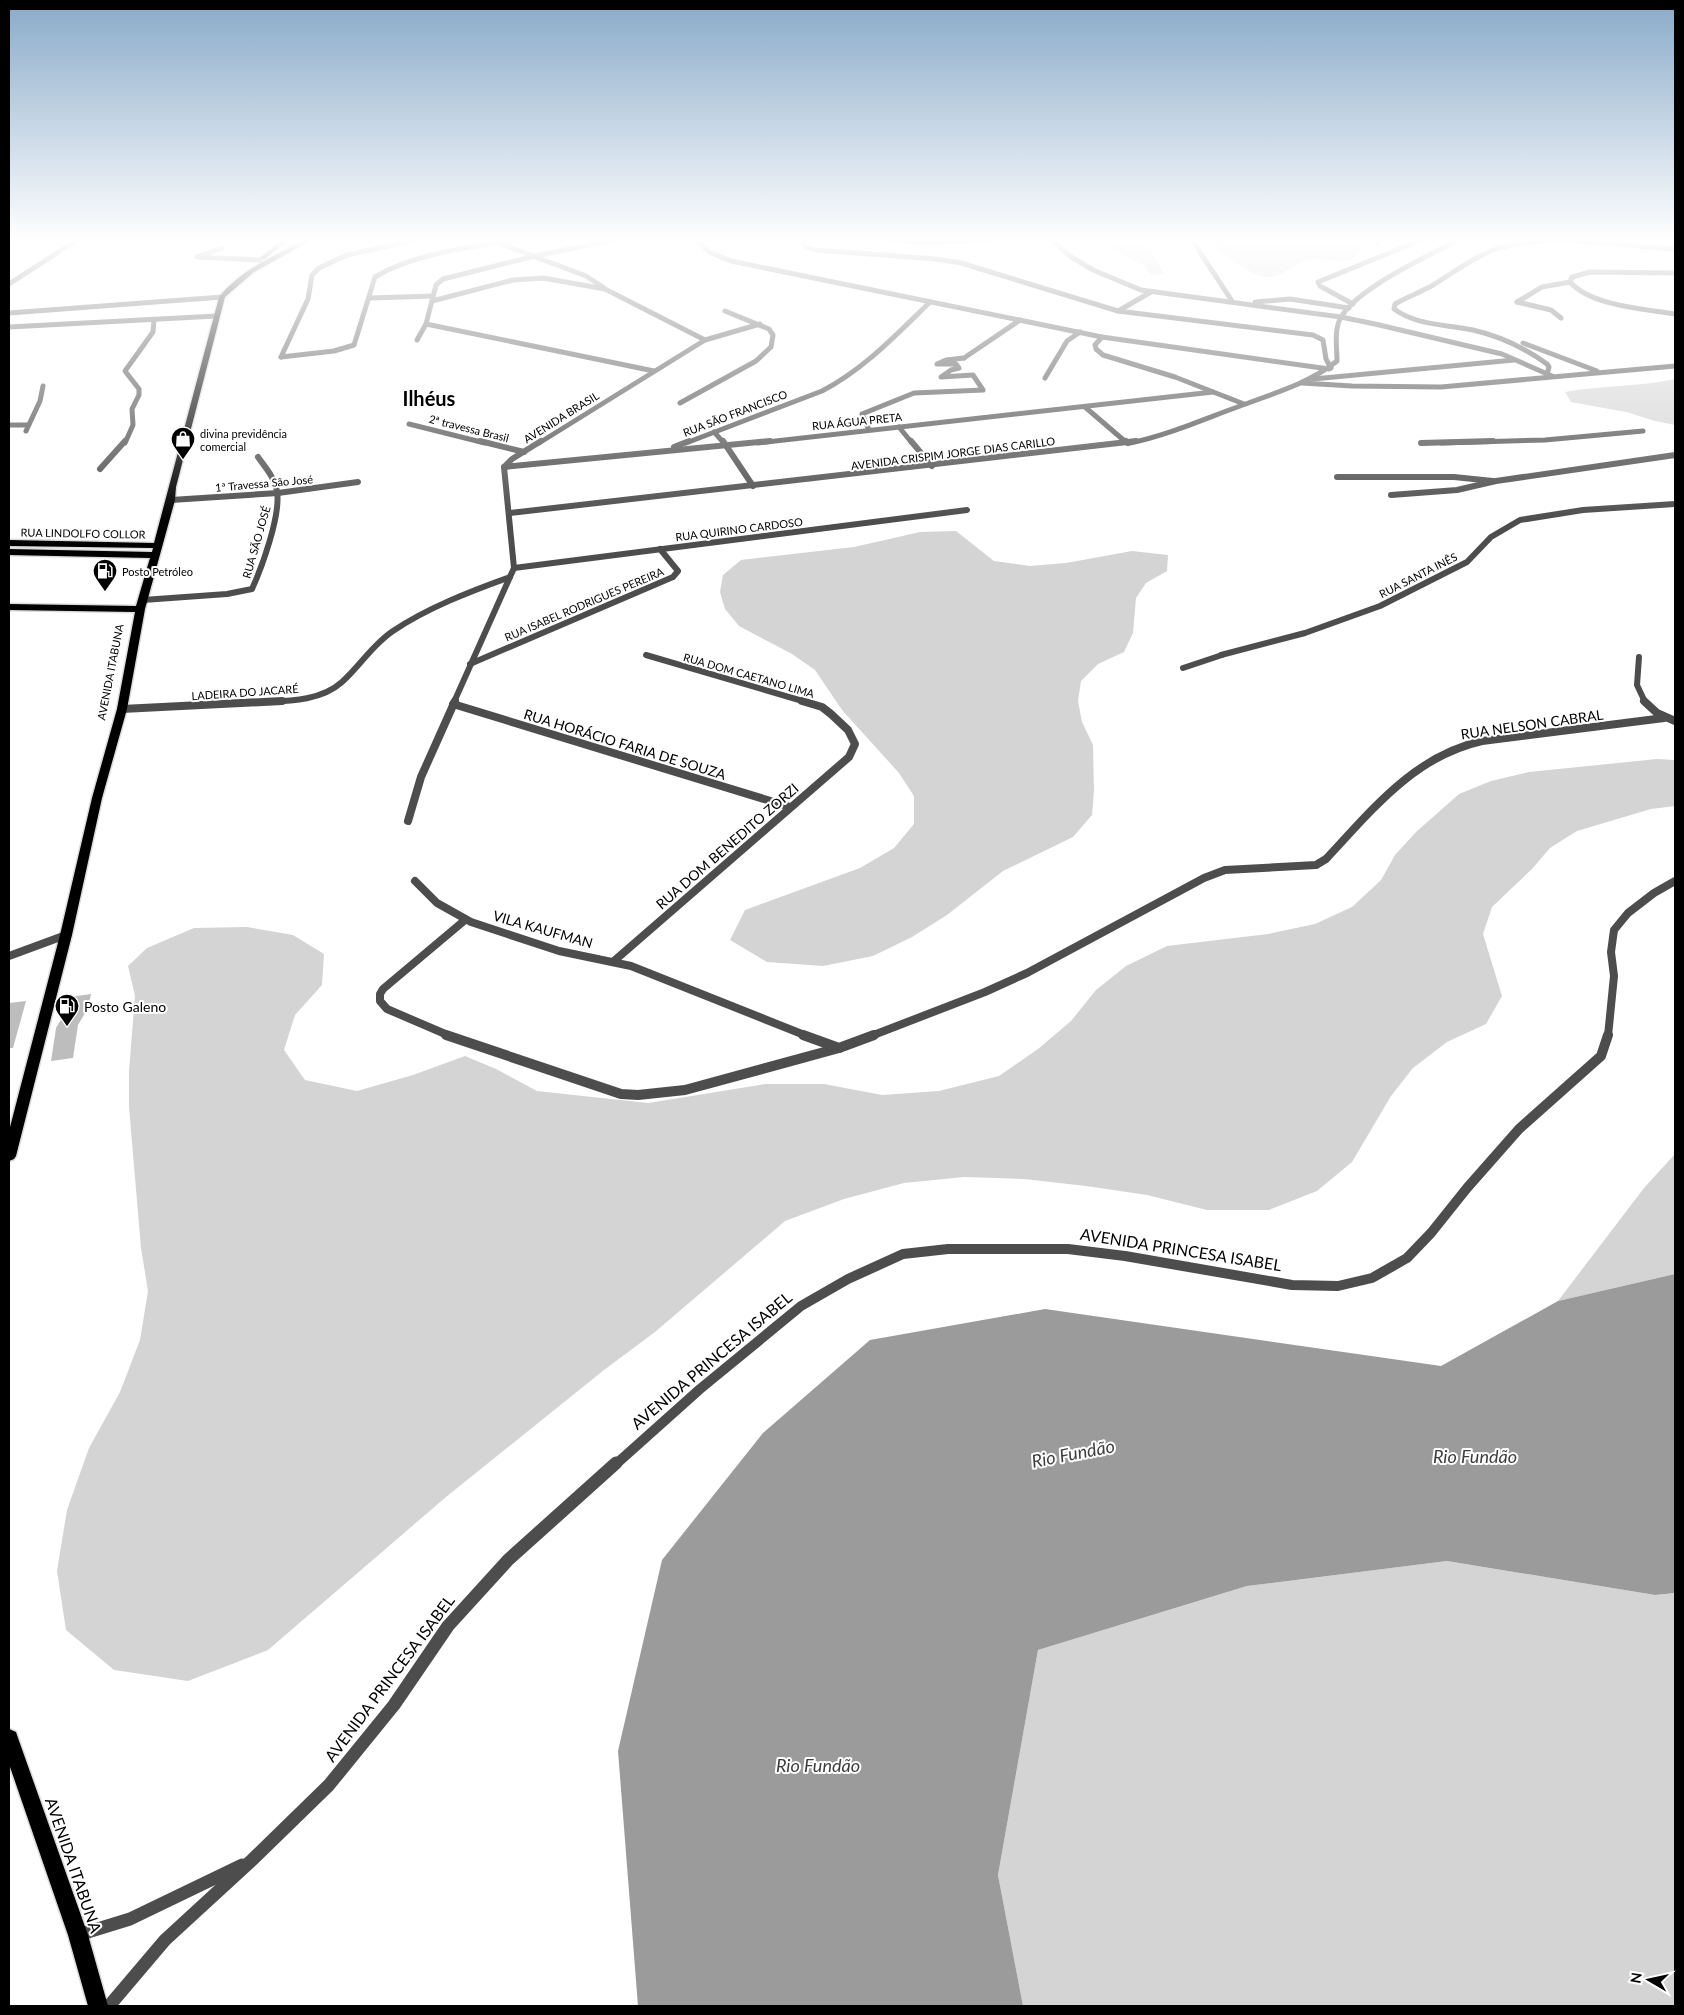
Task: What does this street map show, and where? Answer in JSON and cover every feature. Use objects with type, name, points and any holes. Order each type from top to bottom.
[{"type":"main road","name":"AVENIDA ITABUNA","points":[[9,1156],[66,935],[96,798],[122,709],[142,605],[171,500],[172,487],[211,334]]},
{"type":"main road","name":"RUA LINDOLFO COLLOR","points":[[9,543],[156,550]]},
{"type":"main road","name":"RUA LINDOLFO COLLOR","points":[[9,552],[156,550]]},
{"type":"main road","points":[[9,607],[142,605]]},
{"type":"main road","name":"AVENIDA ITABUNA","points":[[9,1738],[78,1935],[98,2006]]},
{"type":"street","points":[[100,469],[128,438],[133,425],[132,409],[139,395],[139,389],[125,371],[152,334]]},
{"type":"street","points":[[292,334],[281,357],[352,347],[356,343],[359,334]]},
{"type":"street","points":[[417,340],[420,334]]},
{"type":"street","points":[[475,334],[654,371]]},
{"type":"street","points":[[693,334],[704,340]]},
{"type":"street","name":"AVENIDA BRASIL","points":[[504,468],[524,452],[704,340],[725,334]]},
{"type":"street","points":[[680,403],[756,361],[771,347],[772,334]]},
{"type":"street","name":"RUA SÃO FRANCISCO","points":[[664,451],[842,382],[862,367],[896,334]]},
{"type":"street","points":[[973,375],[942,377],[951,370],[959,368],[956,364],[937,364],[946,360],[964,358],[999,334]]},
{"type":"street","points":[[1045,378],[1066,341],[1077,334]]},
{"type":"street","points":[[1089,334],[1330,368]]},
{"type":"street","points":[[1305,334],[1313,335],[1323,340],[1326,359],[1330,368]]},
{"type":"street","points":[[1330,368],[1337,361],[1338,334]]},
{"type":"street","points":[[1420,334],[1517,359],[1550,375]]},
{"type":"street","points":[[1484,334],[1519,348],[1547,364],[1550,375]]},
{"type":"street","points":[[1497,334],[1602,372]]},
{"type":"street","points":[[1102,337],[1095,345],[1096,349],[1103,355],[1175,377],[1244,404]]},
{"type":"street","points":[[869,430],[862,414],[886,403],[922,392],[983,390],[963,364],[964,358]]},
{"type":"street","points":[[1308,379],[1517,359]]},
{"type":"street","points":[[1298,383],[1441,387],[1480,385],[1550,375],[1637,371],[1675,366]]},
{"type":"street","name":"AVENIDA CRISPIM JORGE DIAS CARILLO","points":[[510,513],[1128,443],[1152,438],[1244,404],[1308,379],[1330,368]]},
{"type":"street","points":[[1347,376],[1346,379],[1352,386]]},
{"type":"street","points":[[9,425],[27,428],[40,401],[43,386]]},
{"type":"street","name":"RUA ÁGUA PRETA","points":[[504,468],[727,446],[1213,392]]},
{"type":"street","points":[[1085,406],[1128,443]]},
{"type":"street","name":"2ª travessa Brasil","points":[[409,424],[524,452]]},
{"type":"street","points":[[898,427],[932,466]]},
{"type":"street","points":[[1421,443],[1545,440],[1642,431]]},
{"type":"street","points":[[714,432],[727,446],[753,486]]},
{"type":"street","points":[[1391,495],[1457,490],[1496,482],[1675,455]]},
{"type":"street","name":"RUA SÃO JOSÉ","points":[[142,605],[252,589],[276,513],[278,493],[273,477],[258,457]]},
{"type":"street","points":[[408,821],[421,777],[514,568],[504,468]]},
{"type":"street","points":[[1337,477],[1372,480],[1464,478],[1496,482]]},
{"type":"street","name":"1ª Travessa São José","points":[[171,500],[278,493],[358,482]]},
{"type":"street","name":"RUA SANTA INÊS","points":[[1183,668],[1222,655],[1305,633],[1380,606],[1467,562],[1491,537],[1520,520],[1582,510],[1675,504]]},
{"type":"street","name":"RUA QUIRINO CARDOSO","points":[[514,568],[967,510]]},
{"type":"street","name":"RUA ISABEL RODRIGUES PEREIRA","points":[[470,664],[674,577],[678,572],[660,549]]},
{"type":"street","name":"LADEIRA DO JACARÉ","points":[[122,709],[271,702],[302,699],[324,694],[342,682],[371,649],[393,631],[463,594],[510,577]]},
{"type":"street","name":"RUA DOM CAETANO LIMA","points":[[646,655],[822,707],[844,726],[854,739],[854,749]]},
{"type":"street","points":[[1639,657],[1637,685],[1644,700],[1664,718],[1675,722]]},
{"type":"street","name":"RUA HORÁCIO FARIA DE SOUZA","points":[[453,704],[790,807]]},
{"type":"street","name":"RUA NELSON CABRAL","points":[[839,1048],[985,992],[1027,973],[1204,878],[1225,870],[1316,865],[1326,859],[1378,802],[1411,773],[1456,748],[1482,741],[1664,718]]},
{"type":"street","name":"RUA DOM BENEDITO ZORZI","points":[[614,961],[849,757],[854,749]]},
{"type":"street","name":"VILA KAUFMAN","points":[[416,881],[429,898],[449,913],[465,920],[551,949],[614,961],[839,1048]]},
{"type":"street","name":"AVENIDA PRINCESA ISABEL","points":[[108,2006],[165,1940],[252,1860],[329,1785],[394,1705],[448,1626],[508,1560],[700,1389],[793,1312],[848,1279],[904,1254],[948,1249],[1068,1249],[1125,1256],[1292,1285],[1338,1286],[1372,1278],[1407,1258],[1431,1233],[1467,1188],[1519,1129],[1601,1056],[1610,1030],[1614,976],[1610,952],[1614,930],[1628,914],[1675,881]]},
{"type":"street","points":[[465,920],[383,988],[380,994],[380,1002],[387,1009],[441,1033],[621,1094],[638,1095],[685,1090],[839,1048]]},
{"type":"street","points":[[9,956],[66,935]]},
{"type":"street","name":"AVENIDA PRINCESA ISABEL","points":[[78,1935],[130,1919],[252,1860]]},
{"type":"shaded area","points":[[1675,379],[1675,425],[1626,412],[1571,402],[1565,392],[1648,383]]},
{"type":"shaded area","points":[[956,531],[994,561],[1030,566],[1066,563],[1132,551],[1168,555],[1167,571],[1146,583],[1136,598],[1133,633],[1124,652],[1098,664],[1081,681],[1078,701],[1082,722],[1093,745],[1094,791],[1092,815],[1073,837],[1003,871],[947,915],[912,937],[873,956],[823,966],[767,962],[730,940],[745,910],[860,868],[894,848],[914,824],[914,796],[899,773],[842,710],[815,670],[792,654],[739,626],[725,609],[720,592],[723,575],[741,560],[854,547],[920,532]]},
{"type":"shaded area","points":[[1657,759],[1675,760],[1675,806],[1651,809],[1577,831],[1550,848],[1532,869],[1492,907],[1483,934],[1502,996],[1486,1024],[1447,1042],[1413,1068],[1391,1096],[1352,1162],[1317,1191],[1269,1210],[1207,1210],[1147,1195],[1086,1186],[1024,1179],[964,1177],[904,1183],[844,1199],[785,1221],[655,1332],[604,1370],[446,1497],[268,1650],[188,1681],[114,1670],[66,1630],[57,1571],[67,1510],[89,1448],[120,1392],[140,1340],[148,1291],[141,1248],[129,1107],[129,1071],[135,996],[128,966],[147,948],[194,928],[247,927],[293,935],[324,954],[322,985],[295,1015],[284,1050],[305,1080],[357,1091],[413,1075],[465,1056],[496,1069],[537,1091],[648,1103],[765,1084],[824,1084],[882,1095],[939,1091],[999,1076],[1038,1049],[1071,1021],[1096,990],[1126,966],[1167,946],[1268,934],[1315,924],[1352,907],[1381,880],[1395,855],[1416,832],[1459,794],[1491,781],[1529,772]]},
{"type":"shaded area","points":[[1675,1154],[1675,1274],[1558,1301],[1644,1188]]},
{"type":"shaded area","points":[[1447,1561],[1655,1595],[1675,1593],[1675,2006],[1023,2006],[998,1875],[1038,1650],[1247,1586]]},
{"type":"water","name":"Rio Fundão","points":[[1675,1274],[1675,1593],[1655,1595],[1447,1561],[1247,1586],[1038,1650],[998,1875],[1023,2006],[638,2006],[618,1751],[662,1560],[763,1433],[870,1340],[1045,1309],[1441,1366],[1558,1301]]},
{"type":"building","name":"Posto Galeno","points":[[91,994],[88,1008],[78,1025],[73,1058],[51,1061],[56,1028],[66,1011],[70,997]]},
{"type":"building","points":[[26,1001],[13,1048],[9,1048],[9,1003]]},
{"type":"place","name":"divina previdência comercial","points":[[183,460]]},
{"type":"place","name":"Posto Petróleo","points":[[105,592]]},
{"type":"place","name":"Posto Galeno","points":[[67,1027]]},
{"type":"district","name":"Ilhéus","points":[[429,398]]}]
